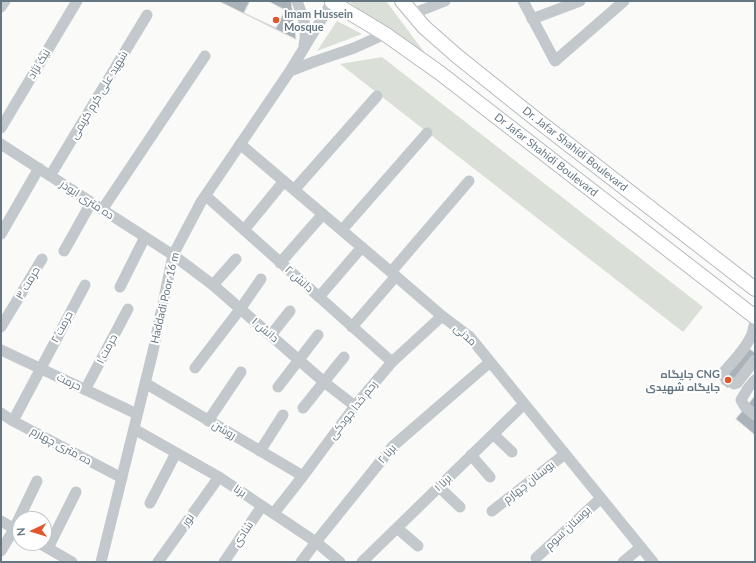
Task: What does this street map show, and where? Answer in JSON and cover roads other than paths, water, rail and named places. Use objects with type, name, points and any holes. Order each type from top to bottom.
[{"type":"main road","name":"Dr Jafar Shahidi Boulevard","points":[[332,1],[385,34],[440,73],[755,317]]},
{"type":"main road","name":"Dr. Jafar Shahidi Boulevard","points":[[402,1],[424,27],[457,56],[755,289]]},
{"type":"street","points":[[1,7],[5,1]]},
{"type":"street","name":"نیک نژاد","points":[[1,128],[77,1]]},
{"type":"street","points":[[297,1],[305,22],[306,33],[303,51]]},
{"type":"street","name":"Haddadi Poor 16 m","points":[[102,562],[153,351],[173,255],[201,202],[290,71],[332,1]]},
{"type":"street","points":[[412,14],[445,1]]},
{"type":"street","points":[[523,1],[555,62],[624,1]]},
{"type":"street","points":[[532,19],[580,1]]},
{"type":"street","name":"شهید علی کرم کریمی","points":[[50,176],[148,15]]},
{"type":"street","points":[[290,71],[354,48],[385,34]]},
{"type":"street","points":[[102,210],[206,56]]},
{"type":"street","points":[[294,190],[377,96]]},
{"type":"street","points":[[342,230],[427,133]]},
{"type":"street","name":"ده متری ابوذر","points":[[1,144],[173,255]]},
{"type":"street","name":"مدنی","points":[[240,144],[442,316],[470,337],[653,562]]},
{"type":"street","points":[[1,234],[39,168]]},
{"type":"street","points":[[244,230],[284,181]]},
{"type":"street","points":[[352,327],[469,181]]},
{"type":"street","name":"دانش ۲","points":[[206,196],[392,362]]},
{"type":"street","points":[[64,251],[91,203]]},
{"type":"street","points":[[280,262],[323,214]]},
{"type":"street","points":[[120,287],[145,237]]},
{"type":"street","points":[[319,297],[362,247]]},
{"type":"street","name":"دانش ۱","points":[[173,255],[213,284],[324,382],[355,406]]},
{"type":"street","name":"حرمت ۳","points":[[1,327],[42,259]]},
{"type":"street","points":[[213,284],[236,259]]},
{"type":"street","points":[[195,368],[261,279]]},
{"type":"street","name":"حرمت ۲","points":[[13,421],[85,285]]},
{"type":"street","name":"حرمت ۱","points":[[85,390],[128,309]]},
{"type":"street","points":[[271,335],[290,311]]},
{"type":"street","name":"رحم خدا جودکی","points":[[274,513],[355,406],[392,362],[442,316]]},
{"type":"street","points":[[755,322],[748,342],[723,373],[724,376],[734,384],[737,383],[755,360]]},
{"type":"street","points":[[278,387],[318,335]]},
{"type":"street","name":"حرمت","points":[[1,350],[138,414]]},
{"type":"street","points":[[303,408],[344,357]]},
{"type":"street","name":"برنا ۲","points":[[301,562],[393,446],[490,362]]},
{"type":"street","points":[[208,421],[241,372]]},
{"type":"street","points":[[755,380],[741,400],[745,407],[755,415]]},
{"type":"street","name":"روشن","points":[[145,383],[303,476]]},
{"type":"street","name":"برنا ۱","points":[[362,562],[524,404]]},
{"type":"street","name":"ده متری چهارم","points":[[1,413],[13,421],[122,478]]},
{"type":"street","points":[[260,451],[283,415]]},
{"type":"street","name":"برنا","points":[[134,429],[219,478],[274,513],[316,542],[340,562]]},
{"type":"street","points":[[493,434],[512,452]]},
{"type":"street","points":[[150,503],[176,453]]},
{"type":"street","name":"بوستان چهارم","points":[[492,511],[565,454]]},
{"type":"street","points":[[471,455],[490,478]]},
{"type":"street","name":"نور","points":[[158,562],[219,478]]},
{"type":"street","points":[[25,511],[37,481]]},
{"type":"street","points":[[439,487],[460,507]]},
{"type":"street","points":[[52,531],[76,492]]},
{"type":"street","name":"بوستان سوم","points":[[536,558],[601,498]]},
{"type":"street","name":"شادی","points":[[224,562],[262,506]]},
{"type":"street","points":[[1,521],[12,527]]},
{"type":"street","points":[[397,528],[418,546]]},
{"type":"street","points":[[1,551],[12,537]]},
{"type":"street","points":[[623,562],[641,547]]},
{"type":"street","points":[[51,551],[67,561]]},
{"type":"place","name":"Imam Hussein Mosque","points":[[276,20]]},
{"type":"place","name":"جایگاه CNG جایگاه شهیدی","points":[[728,380]]}]
